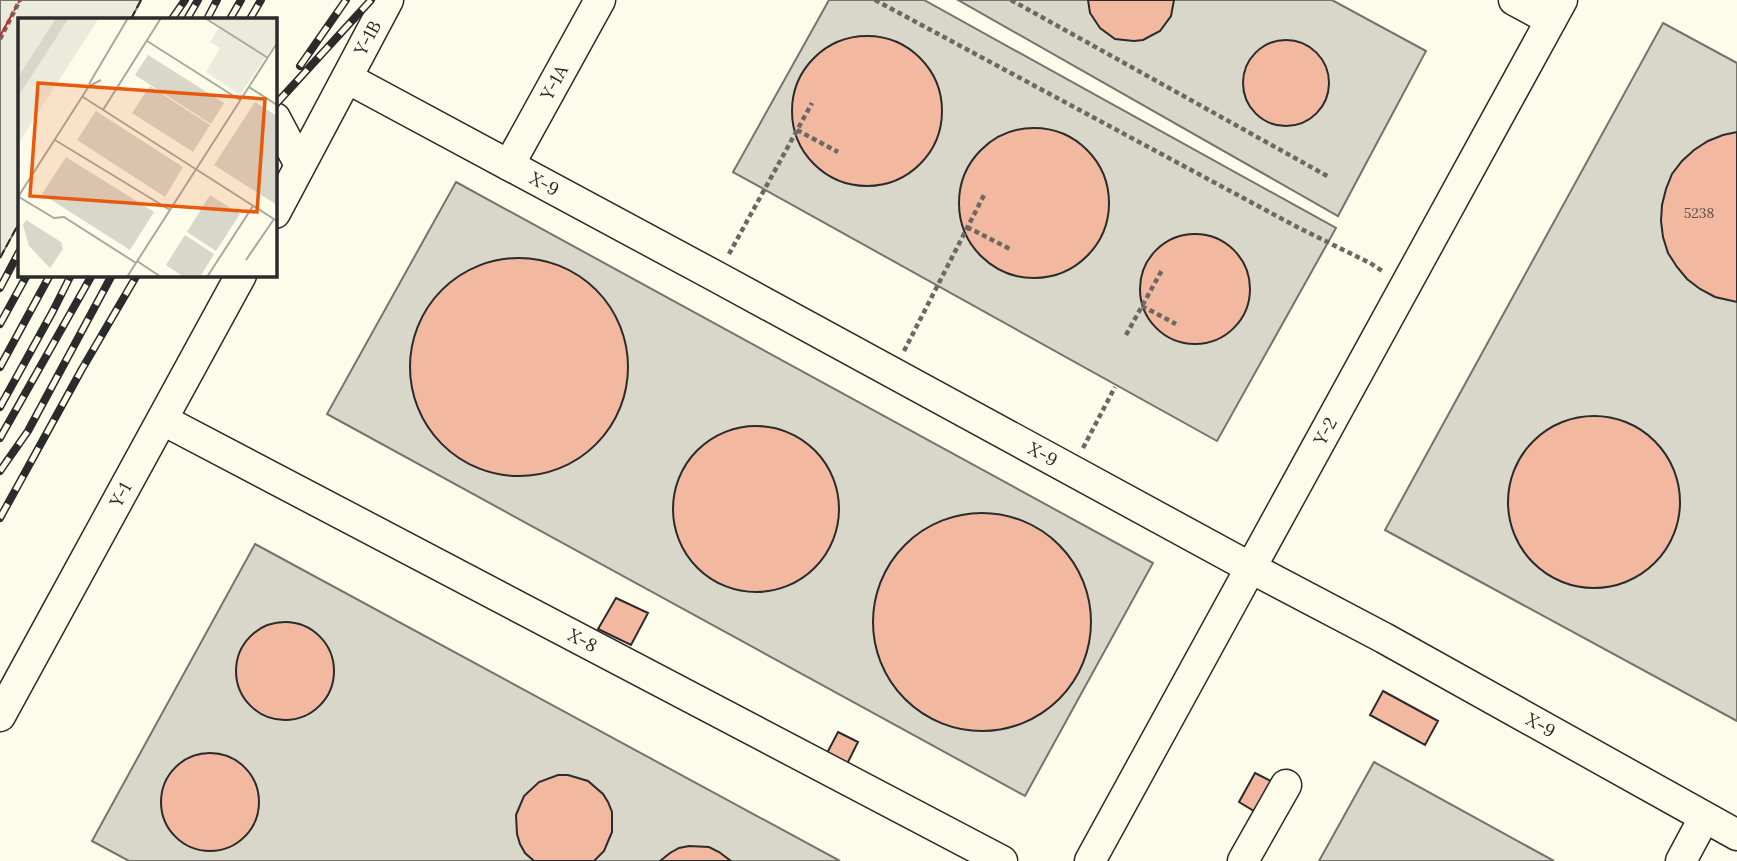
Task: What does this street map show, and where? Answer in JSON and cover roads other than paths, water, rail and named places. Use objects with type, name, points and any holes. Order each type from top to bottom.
[{"type":"street","name":"Y-1B","points":[[347,78],[388,0]]},
{"type":"street","name":"Y-1A","points":[[509,165],[600,0]]},
{"type":"street","points":[[1514,0],[1556,10]]},
{"type":"street","name":"Y-2","points":[[1090,861],[1556,10]]},
{"type":"street","points":[[276,211],[347,78]]},
{"type":"street","name":"X-9","points":[[347,78],[1384,638],[1737,835]]},
{"type":"street","points":[[276,120],[300,165]]},
{"type":"street","name":"Y-1","points":[[0,716],[240,276]]},
{"type":"street","name":"X-8","points":[[163,420],[1002,861]]},
{"type":"street","points":[[1243,861],[1286,785]]},
{"type":"street","points":[[1681,861],[1704,818]]},
{"type":"railway","points":[[173,18],[185,0]]},
{"type":"railway","points":[[188,18],[198,0]]},
{"type":"railway","points":[[208,18],[217,0]]},
{"type":"railway","points":[[231,18],[241,0]]},
{"type":"railway","points":[[251,18],[261,0]]},
{"type":"railway","points":[[300,66],[346,0]]},
{"type":"railway","points":[[276,104],[371,0]]},
{"type":"railway","points":[[0,288],[18,254]]},
{"type":"railway","points":[[0,324],[26,276]]},
{"type":"railway","points":[[0,367],[49,276]]},
{"type":"railway","points":[[0,407],[70,276]]},
{"type":"railway","points":[[0,438],[91,276]]},
{"type":"railway","points":[[0,471],[28,431],[111,276]]},
{"type":"railway","points":[[0,518],[136,276]]}]
